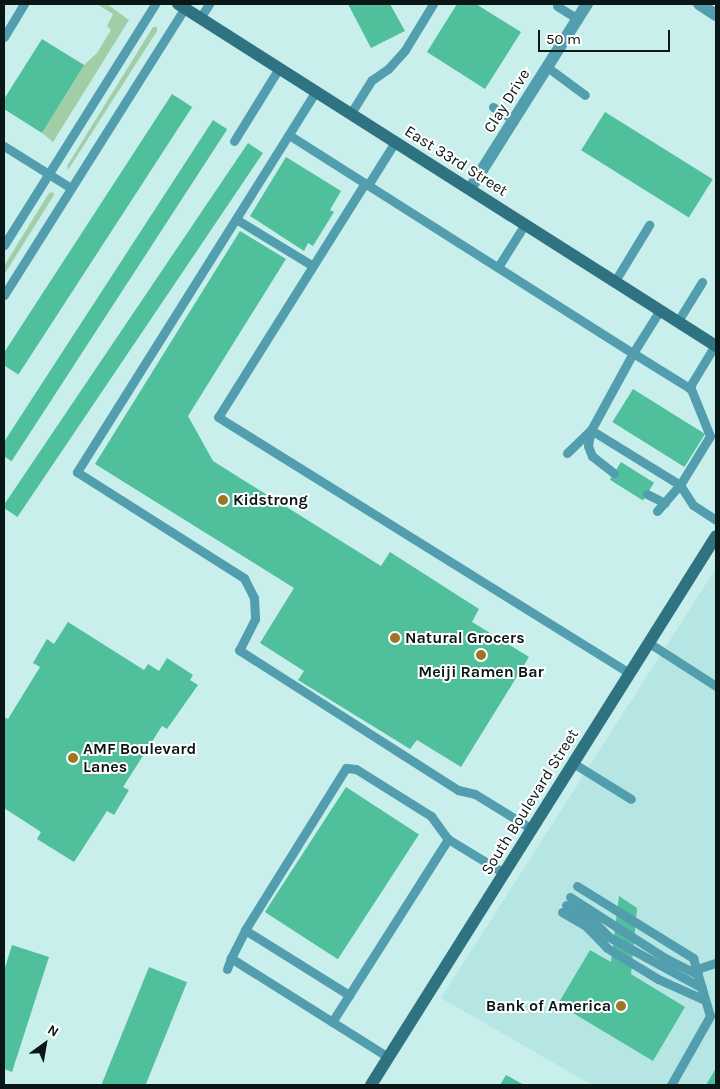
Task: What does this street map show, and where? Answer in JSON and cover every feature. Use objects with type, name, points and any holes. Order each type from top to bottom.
[{"type":"main road","name":"East 33rd Street","points":[[182,6],[716,346]]},
{"type":"main road","name":"South Boulevard Street","points":[[371,1085],[716,536]]},
{"type":"street","name":"Clay Drive","points":[[470,189],[587,4]]},
{"type":"street","points":[[699,4],[716,15]]},
{"type":"lane","points":[[4,37],[24,4]]},
{"type":"lane","points":[[4,245],[155,4]]},
{"type":"lane","points":[[200,18],[209,4]]},
{"type":"lane","points":[[351,114],[372,80],[388,70],[405,50],[433,4]]},
{"type":"lane","points":[[4,295],[182,6]]},
{"type":"lane","points":[[557,6],[578,19]]},
{"type":"lane","points":[[547,67],[585,95]]},
{"type":"lane","points":[[234,141],[279,68]]},
{"type":"lane","points":[[316,91],[77,472],[244,578],[254,598],[255,619],[239,650],[458,790],[474,794],[532,829]]},
{"type":"lane","points":[[493,107],[514,120]]},
{"type":"lane","points":[[288,135],[689,388],[710,436],[680,485],[657,511]]},
{"type":"lane","points":[[395,142],[313,266],[218,417],[630,673]]},
{"type":"lane","points":[[4,146],[70,188]]},
{"type":"lane","points":[[236,219],[313,266]]},
{"type":"lane","points":[[498,267],[525,224]]},
{"type":"lane","points":[[615,281],[649,225]]},
{"type":"lane","points":[[678,321],[702,282]]},
{"type":"lane","points":[[567,453],[591,430],[633,353],[660,310]]},
{"type":"lane","points":[[689,388],[716,346]]},
{"type":"lane","points":[[591,430],[588,446],[592,456],[614,473]]},
{"type":"lane","points":[[591,430],[680,485],[693,504],[716,520]]},
{"type":"lane","points":[[647,494],[665,502]]},
{"type":"lane","points":[[649,643],[716,686]]},
{"type":"lane","points":[[573,763],[631,799]]},
{"type":"lane","points":[[227,969],[244,930],[346,768],[356,768],[431,816],[448,840],[504,873]]},
{"type":"lane","points":[[332,1022],[448,840]]},
{"type":"lane","points":[[577,886],[693,958],[710,1020],[671,1085]]},
{"type":"lane","points":[[566,905],[665,958],[697,972],[716,963]]},
{"type":"lane","points":[[566,905],[591,920],[609,936],[664,970],[702,988]]},
{"type":"lane","points":[[566,905],[606,948],[658,979],[705,1000]]},
{"type":"lane","points":[[244,930],[349,995]]},
{"type":"lane","points":[[231,958],[388,1057]]},
{"type":"shaded area","points":[[716,568],[716,1085],[592,1085],[441,998]]},
{"type":"green space","points":[[97,4],[107,4],[129,20],[53,142],[42,133],[84,65],[97,53],[111,30],[107,26],[113,14]]},
{"type":"green space","points":[[153,27],[157,27],[157,31],[68,170],[67,166]]},
{"type":"green space","points":[[53,192],[54,195],[4,275],[4,266],[49,193]]},
{"type":"building","points":[[348,4],[390,4],[405,31],[371,48]]},
{"type":"building","points":[[457,4],[476,4],[521,32],[485,89],[427,52]]},
{"type":"building","points":[[42,39],[84,65],[42,133],[4,109],[4,99]]},
{"type":"building","points":[[172,94],[192,107],[18,375],[4,365],[4,353]]},
{"type":"building","points":[[605,112],[713,179],[689,217],[581,150]]},
{"type":"building","points":[[213,120],[227,129],[12,461],[4,456],[4,442]]},
{"type":"building","points":[[248,143],[263,153],[17,517],[4,508],[4,505]]},
{"type":"building","points":[[286,157],[341,191],[330,210],[334,212],[313,246],[308,243],[304,251],[250,216]]},
{"type":"building","points":[[240,231],[286,259],[188,416],[213,461],[381,566],[390,552],[479,609],[472,622],[529,657],[461,767],[417,740],[410,749],[298,680],[304,671],[260,643],[294,588],[95,464]]},
{"type":"building","points":[[633,389],[705,434],[684,467],[612,422]]},
{"type":"building","points":[[621,462],[654,483],[643,500],[610,480]]},
{"type":"building","name":"AMF Boulevard Lanes","points":[[68,622],[144,670],[148,664],[159,671],[167,658],[193,675],[190,680],[198,685],[167,729],[162,726],[123,787],[129,790],[114,815],[107,811],[74,862],[37,839],[41,832],[4,808],[4,717],[8,719],[40,667],[33,663],[47,639],[54,644]]},
{"type":"building","points":[[346,787],[419,834],[338,959],[265,912]]},
{"type":"building","name":"Bank of America","points":[[619,896],[637,908],[631,974],[685,1007],[653,1061],[558,1004],[590,950],[611,962]]},
{"type":"building","points":[[12,945],[49,957],[12,1072],[4,1069],[4,971]]},
{"type":"building","points":[[149,967],[187,982],[146,1085],[101,1085]]},
{"type":"building","points":[[716,1068],[716,1085],[706,1085]]},
{"type":"building","points":[[506,1075],[524,1085],[500,1085]]},
{"type":"place","name":"Kidstrong","points":[[223,500]]},
{"type":"place","name":"Natural Grocers","points":[[395,638]]},
{"type":"place","name":"Meiji Ramen Bar","points":[[481,655]]},
{"type":"place","name":"AMF Boulevard Lanes","points":[[73,758]]},
{"type":"place","name":"Bank of America","points":[[621,1006]]}]
